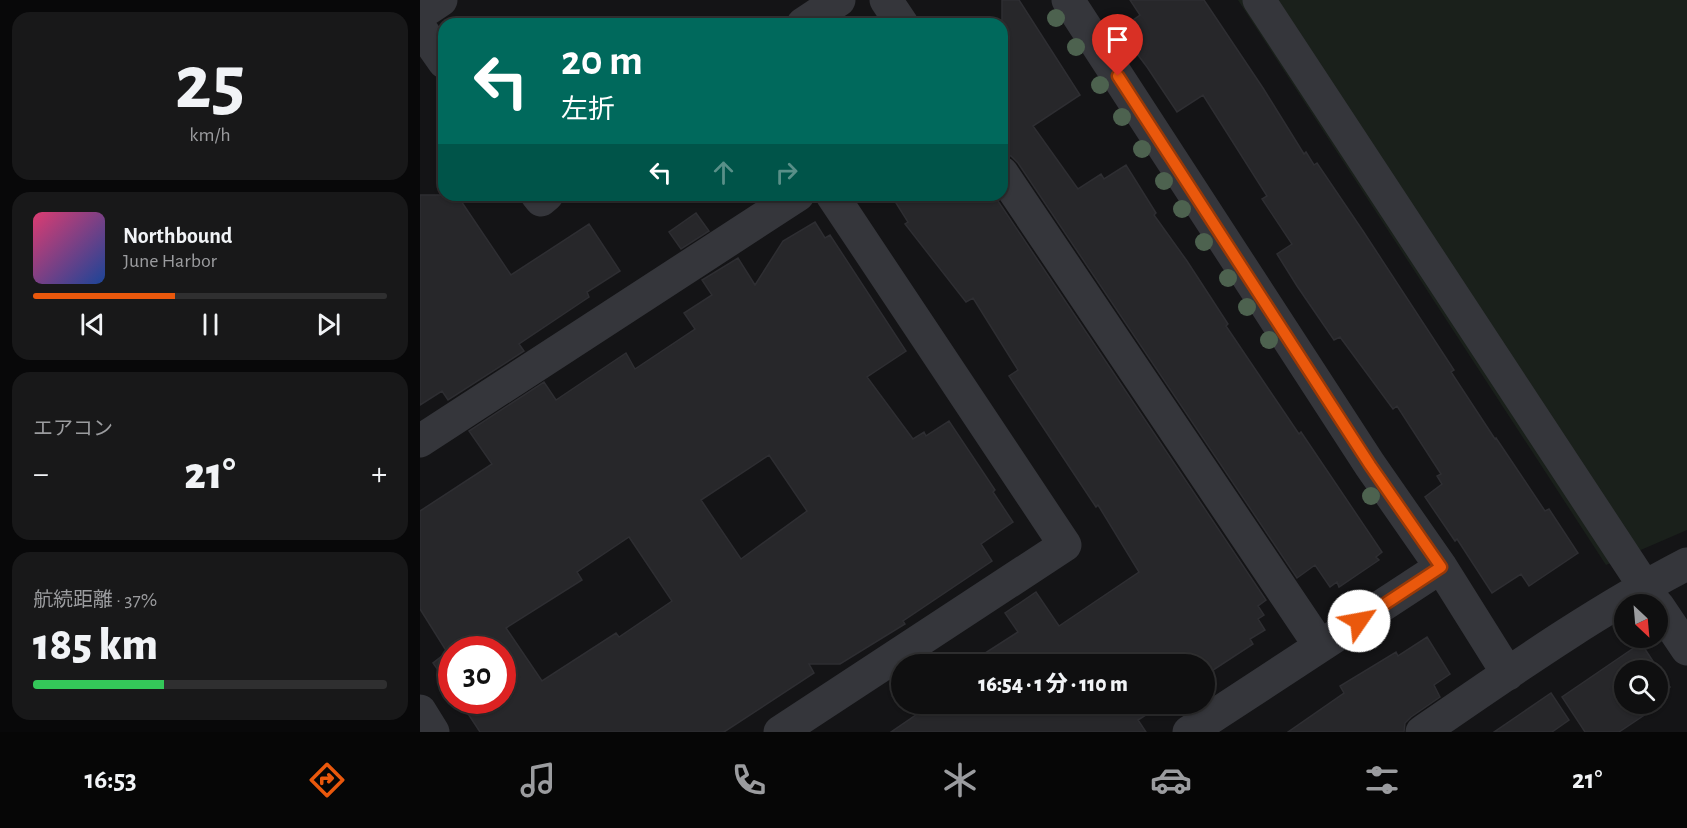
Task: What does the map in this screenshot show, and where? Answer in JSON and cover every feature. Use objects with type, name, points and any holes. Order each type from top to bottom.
[{"type":"street","points":[[420,14],[441,0]]},
{"type":"street","points":[[813,18],[839,0]]},
{"type":"street","points":[[886,0],[898,18]]},
{"type":"street","points":[[1068,0],[1370,465],[1441,567],[1508,674]]},
{"type":"street","points":[[1259,0],[1649,594]]},
{"type":"street","points":[[420,28],[438,54]]},
{"type":"street","points":[[1008,182],[1320,646]]},
{"type":"street","points":[[420,441],[789,201]]},
{"type":"street","points":[[780,732],[1065,544],[836,201]]},
{"type":"street","points":[[1657,594],[1687,564]]},
{"type":"street","points":[[1189,732],[1441,567]]},
{"type":"street","points":[[1422,732],[1508,674],[1614,619]]},
{"type":"street","points":[[1668,622],[1687,649]]},
{"type":"street","points":[[420,711],[433,732]]},
{"type":"shaded area","points":[[1238,0],[1687,0],[1687,530],[1606,565]]},
{"type":"building","points":[[1002,0],[1019,0],[1080,95],[1033,126],[1078,189],[1101,174],[1104,179],[1126,165],[1156,213],[1154,215],[1228,324],[1226,326],[1382,552],[1376,557],[1379,560],[1339,587],[1337,582],[1330,587],[1315,565],[1297,578],[1018,163],[1008,155],[1008,18],[1002,18]]},
{"type":"building","points":[[1130,0],[1204,0],[1304,154],[1306,152],[1314,165],[1317,163],[1363,231],[1454,370],[1451,372],[1495,439],[1545,511],[1549,509],[1578,553],[1529,586],[1521,574],[1492,593],[1457,539],[1455,541],[1425,497],[1442,484],[1437,476],[1441,474],[1397,406],[1393,409],[1340,337],[1334,340],[1277,254],[1292,244],[1262,199],[1267,196],[1203,95],[1177,112],[1119,30],[1140,15]]},
{"type":"building","points":[[420,195],[438,195],[438,201],[461,201],[511,275],[589,224],[620,271],[587,292],[589,297],[519,344],[524,351],[448,400],[442,391],[420,405]]},
{"type":"building","points":[[895,201],[998,201],[1266,600],[1258,606],[1264,615],[1258,619],[1265,630],[1250,639],[1253,644],[1215,669],[1215,654],[984,654],[1018,632],[1005,613],[1036,592],[1059,626],[1139,572],[1098,505],[1096,507],[1009,376],[1018,370],[973,298],[966,302],[905,224],[908,222]]},
{"type":"building","points":[[696,213],[709,231],[681,249],[669,232]]},
{"type":"building","points":[[815,222],[825,238],[830,235],[906,351],[867,377],[913,439],[924,432],[926,436],[949,421],[995,490],[993,492],[1013,522],[981,544],[992,561],[903,621],[905,624],[840,664],[809,664],[814,673],[724,732],[480,732],[468,714],[516,714],[516,643],[542,681],[616,633],[619,637],[672,601],[629,537],[577,572],[582,580],[506,628],[511,636],[438,638],[420,609],[420,511],[492,464],[469,431],[544,382],[556,400],[626,353],[635,369],[695,329],[684,313],[712,295],[702,280],[738,258],[755,285],[783,241]],"holes":[[[769,455],[807,511],[741,559],[701,500]]]},
{"type":"building","points":[[1427,637],[1450,674],[1434,685],[1440,697],[1411,717],[1405,723],[1404,732],[1288,732],[1344,693],[1340,686],[1396,652],[1398,656]]},
{"type":"building","points":[[1634,648],[1644,648],[1652,660],[1616,660]]},
{"type":"building","points":[[438,659],[438,670],[433,663]]},
{"type":"building","points":[[1614,661],[1614,714],[1646,714],[1619,732],[1585,732],[1562,697]]},
{"type":"building","points":[[1551,693],[1569,720],[1552,732],[1494,732]]},
{"type":"building","points":[[917,714],[1147,714],[1138,720],[1146,732],[891,732]]},
{"type":"route","points":[[1118,76],[1370,465],[1441,567],[1359,621]]}]
